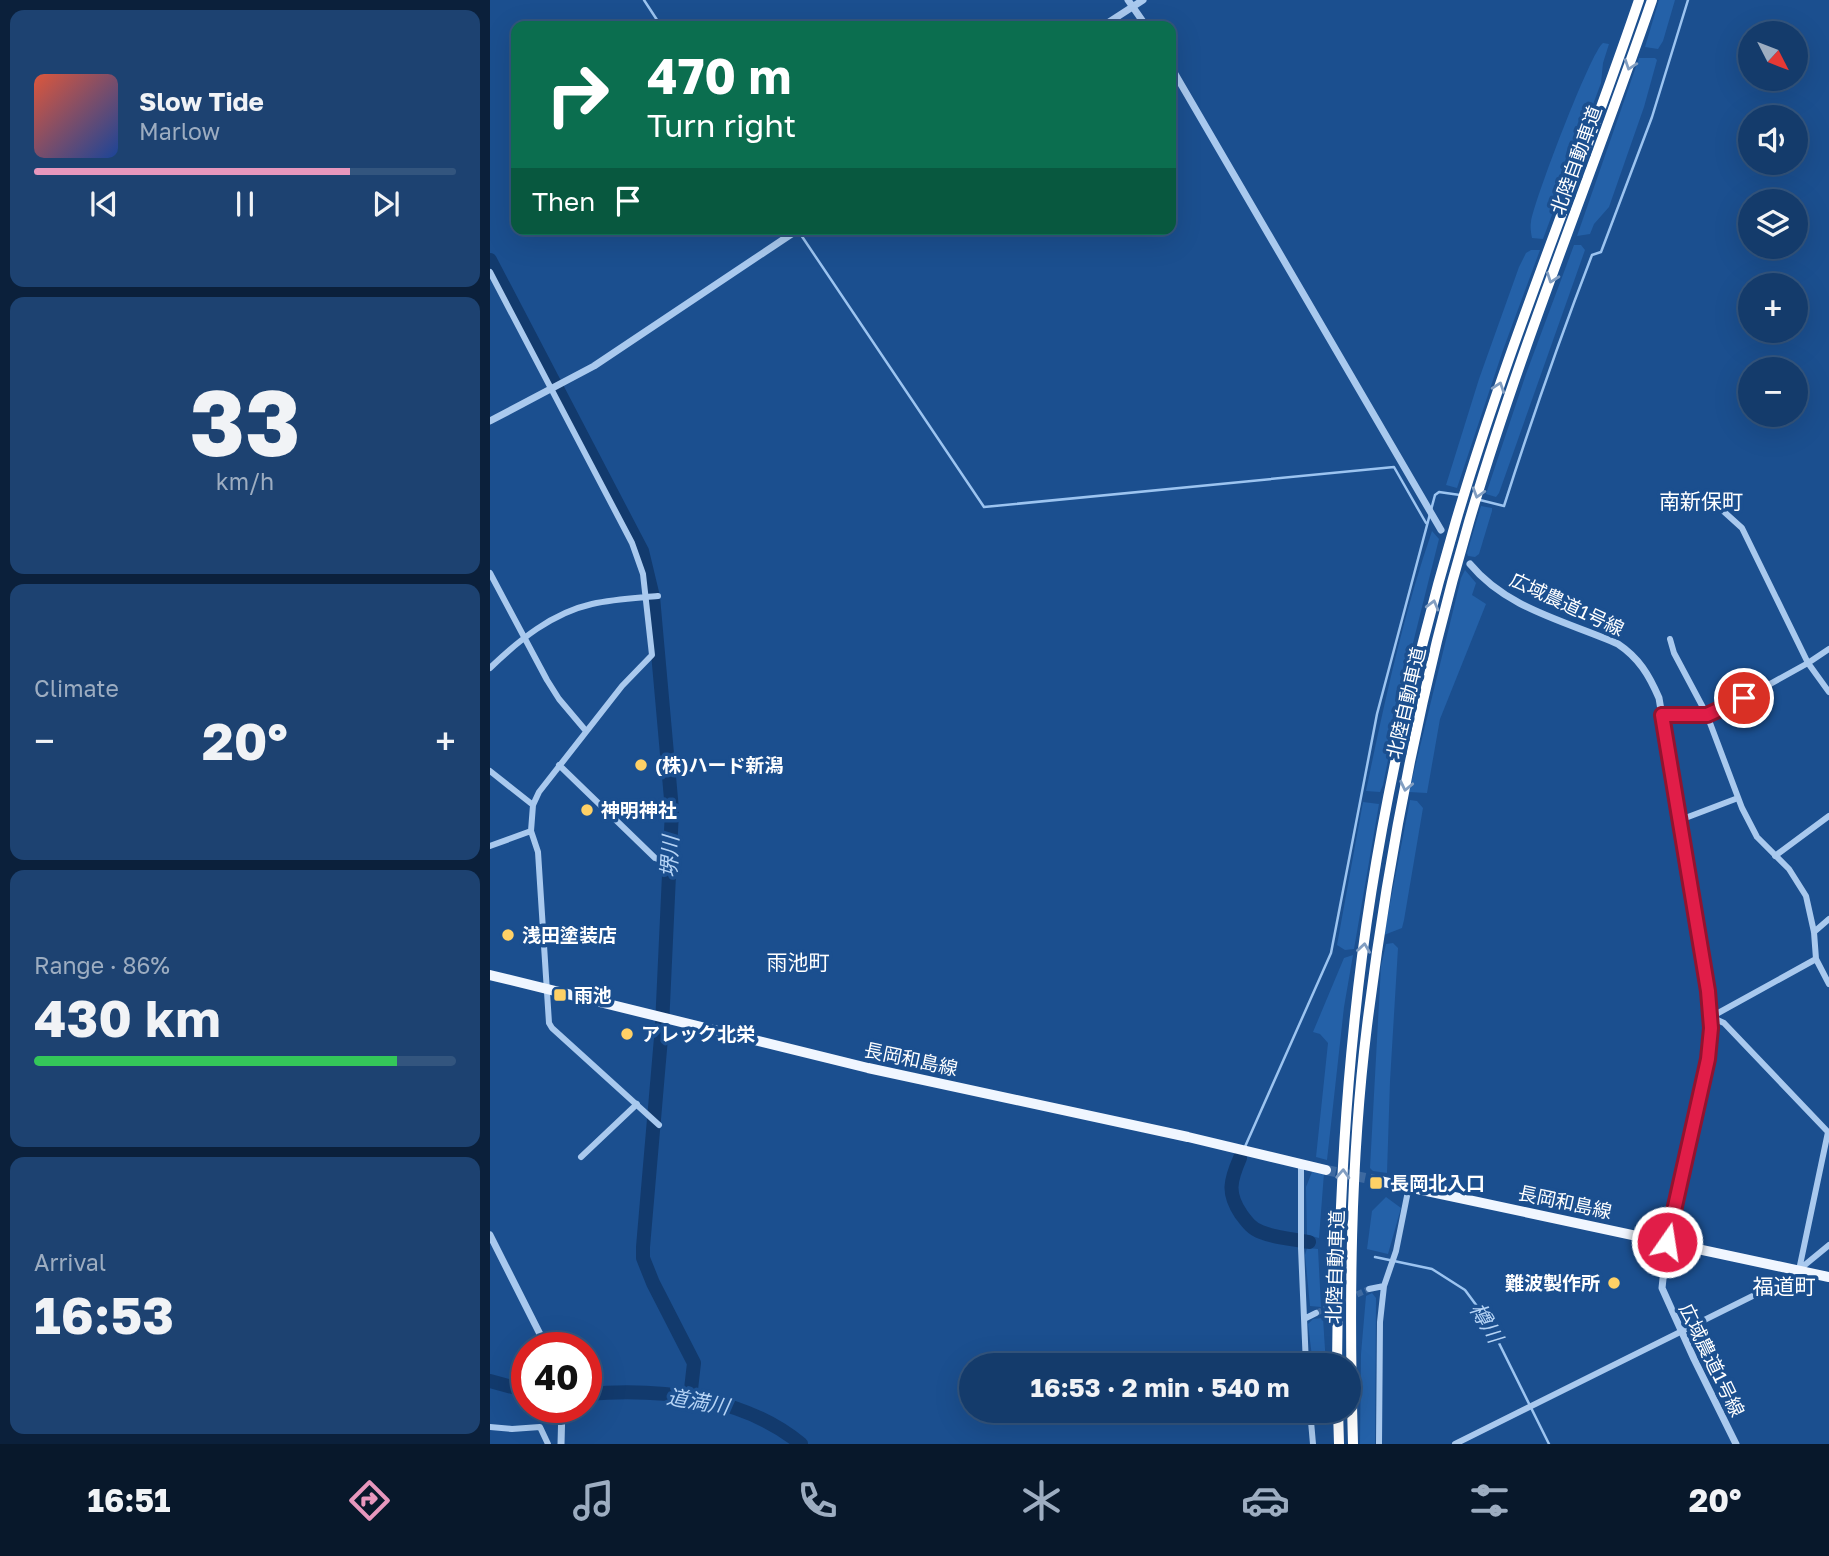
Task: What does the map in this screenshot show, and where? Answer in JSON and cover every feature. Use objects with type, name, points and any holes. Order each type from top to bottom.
[{"type":"highway","name":"北陸自動車道","points":[[1337,1353],[1344,1144],[1354,1024],[1378,859],[1406,715],[1441,573],[1475,457],[1523,317],[1639,0]]},
{"type":"highway","name":"北陸自動車道","points":[[1353,1444],[1352,1255],[1360,1099],[1367,1026],[1391,867],[1416,738],[1431,667],[1480,486],[1531,335],[1652,0]]},
{"type":"highway","points":[[1338,1423],[1339,1444]]},
{"type":"main road","name":"長岡和島線","points":[[490,975],[844,1062],[1326,1170]]},
{"type":"main road","name":"長岡和島線","points":[[1375,1180],[1829,1277]]},
{"type":"street","points":[[1109,21],[1130,4],[1143,0]]},
{"type":"street","points":[[1130,4],[1142,21]]},
{"type":"street","points":[[1176,75],[1441,530]]},
{"type":"street","points":[[490,421],[594,366],[790,235]]},
{"type":"street","points":[[490,272],[637,554],[643,574],[652,654],[559,765],[533,805],[531,831],[538,852],[549,1023],[659,1125]]},
{"type":"street","points":[[1711,500],[1742,528],[1808,663],[1829,692]]},
{"type":"street","name":"広域農道1号線","points":[[1470,564],[1497,590],[1517,602],[1618,644],[1631,653],[1651,681],[1662,715],[1711,1017],[1708,1059],[1667,1242],[1662,1288],[1735,1444]]},
{"type":"street","points":[[490,573],[523,638],[559,699],[586,731]]},
{"type":"street","points":[[490,668],[523,638],[575,609],[593,604],[658,596]]},
{"type":"street","points":[[1670,639],[1674,653],[1707,715],[1738,797],[1757,837],[1788,869],[1807,896],[1816,959],[1829,984]]},
{"type":"street","points":[[1662,715],[1707,715],[1734,704],[1829,649]]},
{"type":"street","points":[[559,765],[655,858],[677,862]]},
{"type":"street","points":[[490,771],[533,805]]},
{"type":"street","points":[[1680,820],[1738,797]]},
{"type":"street","points":[[1775,856],[1829,816]]},
{"type":"street","points":[[490,846],[531,831]]},
{"type":"street","points":[[1814,932],[1829,919]]},
{"type":"street","points":[[1711,1017],[1816,959]]},
{"type":"street","points":[[1711,1017],[1724,1023],[1828,1132],[1799,1270]]},
{"type":"street","points":[[581,1157],[637,1104]]},
{"type":"street","points":[[1301,1163],[1305,1353]]},
{"type":"street","points":[[1379,1444],[1380,1322],[1384,1286],[1396,1251],[1409,1186]]},
{"type":"street","points":[[490,1236],[539,1332]]},
{"type":"street","points":[[1455,1444],[1789,1278],[1829,1245]]},
{"type":"street","points":[[1369,1289],[1384,1286]]},
{"type":"street","points":[[1304,1318],[1315,1313]]},
{"type":"street","points":[[561,1444],[562,1423]]},
{"type":"street","points":[[1311,1423],[1313,1444]]},
{"type":"street","points":[[490,1427],[540,1427],[548,1444]]},
{"type":"shaded area","points":[[1659,0],[1675,0],[1663,41],[1658,49],[1645,47]]},
{"type":"shaded area","points":[[1603,43],[1609,44],[1601,83],[1543,239],[1532,238],[1534,209],[1552,158],[1587,71]]},
{"type":"shaded area","points":[[1639,58],[1657,60],[1644,107],[1609,207],[1594,224],[1590,234],[1577,236]]},
{"type":"shaded area","points":[[1574,245],[1581,245],[1585,250],[1499,493],[1496,497],[1486,494],[1526,374]]},
{"type":"shaded area","points":[[1540,250],[1457,488],[1446,485],[1479,379],[1519,267],[1526,253]]},
{"type":"shaded area","points":[[1481,506],[1492,508],[1492,511],[1479,554],[1475,557],[1468,556],[1467,553]]},
{"type":"shaded area","points":[[1432,531],[1439,539],[1404,679],[1383,785],[1380,792],[1366,791],[1403,627]]},
{"type":"shaded area","points":[[1465,570],[1476,583],[1472,595],[1486,604],[1440,719],[1427,793],[1409,792],[1461,578]]},
{"type":"shaded area","points":[[1410,800],[1417,801],[1423,808],[1404,920],[1402,928],[1384,935]]},
{"type":"shaded area","points":[[1363,802],[1379,804],[1354,949],[1345,950],[1337,945]]},
{"type":"shaded area","points":[[1393,943],[1398,948],[1387,1173],[1370,1168],[1381,966],[1386,944]]},
{"type":"shaded area","points":[[1353,955],[1344,1007],[1327,1160],[1316,1157],[1328,1043],[1320,1034],[1313,1032],[1344,958]]},
{"type":"shaded area","points":[[1312,1172],[1324,1173],[1319,1238],[1307,1235],[1306,1187]]},
{"type":"shaded area","points":[[1386,1197],[1401,1208],[1388,1254],[1367,1249],[1372,1211]]},
{"type":"shaded area","points":[[1307,1248],[1318,1249],[1321,1307],[1310,1306],[1305,1255]]},
{"type":"shaded area","points":[[1372,1293],[1376,1298],[1375,1444],[1360,1444],[1361,1354],[1366,1296]]},
{"type":"shaded area","points":[[1323,1318],[1325,1353],[1312,1353],[1308,1324],[1313,1319]]},
{"type":"waterway","points":[[644,0],[658,21]]},
{"type":"waterway","points":[[1480,500],[1504,506],[1580,286],[1592,255],[1601,252],[1652,117],[1688,0]]},
{"type":"waterway","points":[[801,235],[984,507],[1394,467],[1426,523]]},
{"type":"waterway","name":"堺川","points":[[490,260],[642,551],[653,597],[672,810],[662,1026],[643,1258],[694,1363],[690,1398]]},
{"type":"waterway","points":[[1240,1158],[1331,953],[1377,714],[1435,495],[1439,492],[1460,495]]},
{"type":"waterway","name":"樽川","points":[[1240,1158],[1232,1180],[1232,1193],[1245,1220],[1266,1234],[1309,1242]]},
{"type":"waterway","name":"樽川","points":[[1375,1257],[1432,1269],[1465,1290],[1488,1321],[1549,1444]]},
{"type":"waterway","name":"道満川","points":[[490,1381],[511,1387]]},
{"type":"waterway","name":"道満川","points":[[602,1393],[671,1395],[727,1406],[753,1415],[801,1444]]},
{"type":"tunnel","points":[[1326,1170],[1375,1180]]},
{"type":"tunnel","points":[[1316,1313],[1369,1289]]},
{"type":"place","name":"(株)ハード新潟","points":[[641,765]]},
{"type":"place","name":"神明神社","points":[[587,810]]},
{"type":"place","name":"浅田塗装店","points":[[508,935]]},
{"type":"place","name":"雨池","points":[[560,995]]},
{"type":"place","name":"アレック北栄","points":[[627,1034]]},
{"type":"place","name":"長岡北入口","points":[[1376,1183]]},
{"type":"place","name":"難波製作所","points":[[1614,1283]]},
{"type":"district","name":"南新保町","points":[[1701,502]]},
{"type":"district","name":"雨池町","points":[[798,963]]},
{"type":"district","name":"福道町","points":[[1784,1287]]},
{"type":"route","points":[[1667,1242],[1708,1059],[1711,1008],[1662,715],[1707,715],[1744,698]]}]
